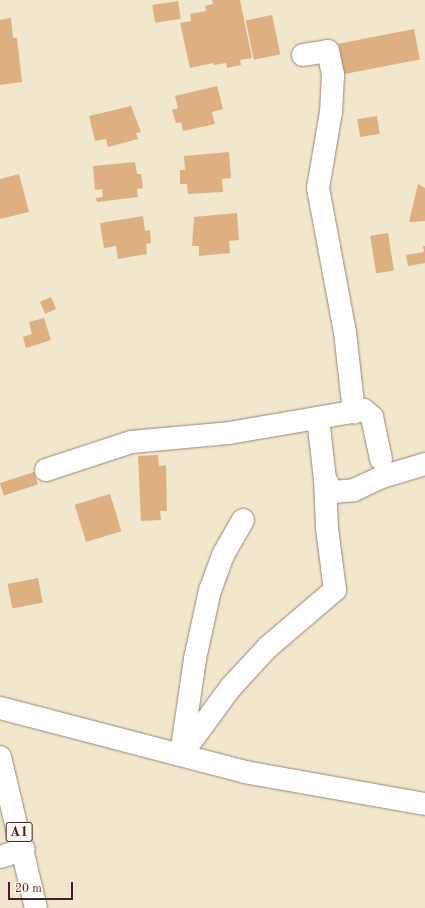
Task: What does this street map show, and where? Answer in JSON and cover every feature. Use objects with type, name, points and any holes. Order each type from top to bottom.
[{"type":"main road","points":[[303,55],[328,51],[333,75],[331,112],[318,188],[345,332],[354,412]]},
{"type":"main road","points":[[46,470],[131,442],[229,433],[364,410],[372,417],[381,458]]},
{"type":"main road","points":[[181,755],[231,687],[268,647],[335,590],[327,528],[325,479],[318,418]]},
{"type":"main road","points":[[325,479],[333,492],[354,490],[382,477],[425,464]]},
{"type":"main road","points":[[181,755],[195,659],[210,590],[223,555],[243,520]]},
{"type":"main road","points":[[0,708],[245,772],[425,804]]},
{"type":"main road","name":"A1","points":[[0,757],[24,849],[36,908]]},
{"type":"main road","points":[[0,857],[24,849]]},
{"type":"building","points":[[212,0],[240,0],[252,58],[240,60],[241,65],[227,68],[226,63],[214,65],[213,63],[190,68],[180,23],[191,21],[190,14],[206,11],[205,6],[213,4]]},
{"type":"building","points":[[178,1],[181,19],[155,23],[152,5]]},
{"type":"building","points":[[272,15],[280,54],[254,60],[246,21]]},
{"type":"building","points":[[11,18],[13,38],[17,38],[22,82],[0,85],[0,20]]},
{"type":"building","points":[[414,29],[420,59],[344,74],[338,44]]},
{"type":"building","points":[[217,86],[223,109],[212,112],[215,124],[183,131],[181,122],[176,123],[172,110],[178,108],[175,96]]},
{"type":"building","points":[[131,106],[141,132],[136,133],[138,139],[108,147],[106,139],[95,141],[89,116]]},
{"type":"building","points":[[377,116],[380,134],[360,137],[357,119]]},
{"type":"building","points":[[229,152],[231,178],[222,179],[223,192],[188,194],[187,184],[180,184],[180,170],[185,170],[184,156]]},
{"type":"building","points":[[135,162],[137,174],[141,174],[143,188],[137,189],[138,197],[97,202],[96,198],[103,197],[102,189],[95,190],[93,166]]},
{"type":"building","points":[[19,174],[29,212],[0,219],[0,179]]},
{"type":"building","points":[[418,184],[425,188],[425,221],[409,222]]},
{"type":"building","points":[[237,213],[239,240],[229,241],[230,253],[199,256],[199,246],[192,246],[194,217]]},
{"type":"building","points":[[143,216],[145,231],[150,230],[151,243],[146,244],[147,254],[118,259],[116,246],[104,248],[100,223]]},
{"type":"building","points":[[388,233],[394,271],[376,273],[370,236]]},
{"type":"building","points":[[423,246],[425,246],[425,263],[408,266],[406,255],[424,252]]},
{"type":"building","points":[[51,297],[56,309],[45,314],[40,302]]},
{"type":"building","points":[[44,318],[51,340],[26,348],[23,337],[32,334],[29,322]]},
{"type":"building","points":[[158,455],[159,466],[166,465],[167,511],[160,511],[161,520],[141,521],[138,456]]},
{"type":"building","points":[[34,472],[38,484],[4,495],[0,483]]},
{"type":"building","points":[[110,494],[121,531],[86,542],[75,505]]},
{"type":"building","points":[[38,578],[43,603],[12,608],[8,584]]}]
